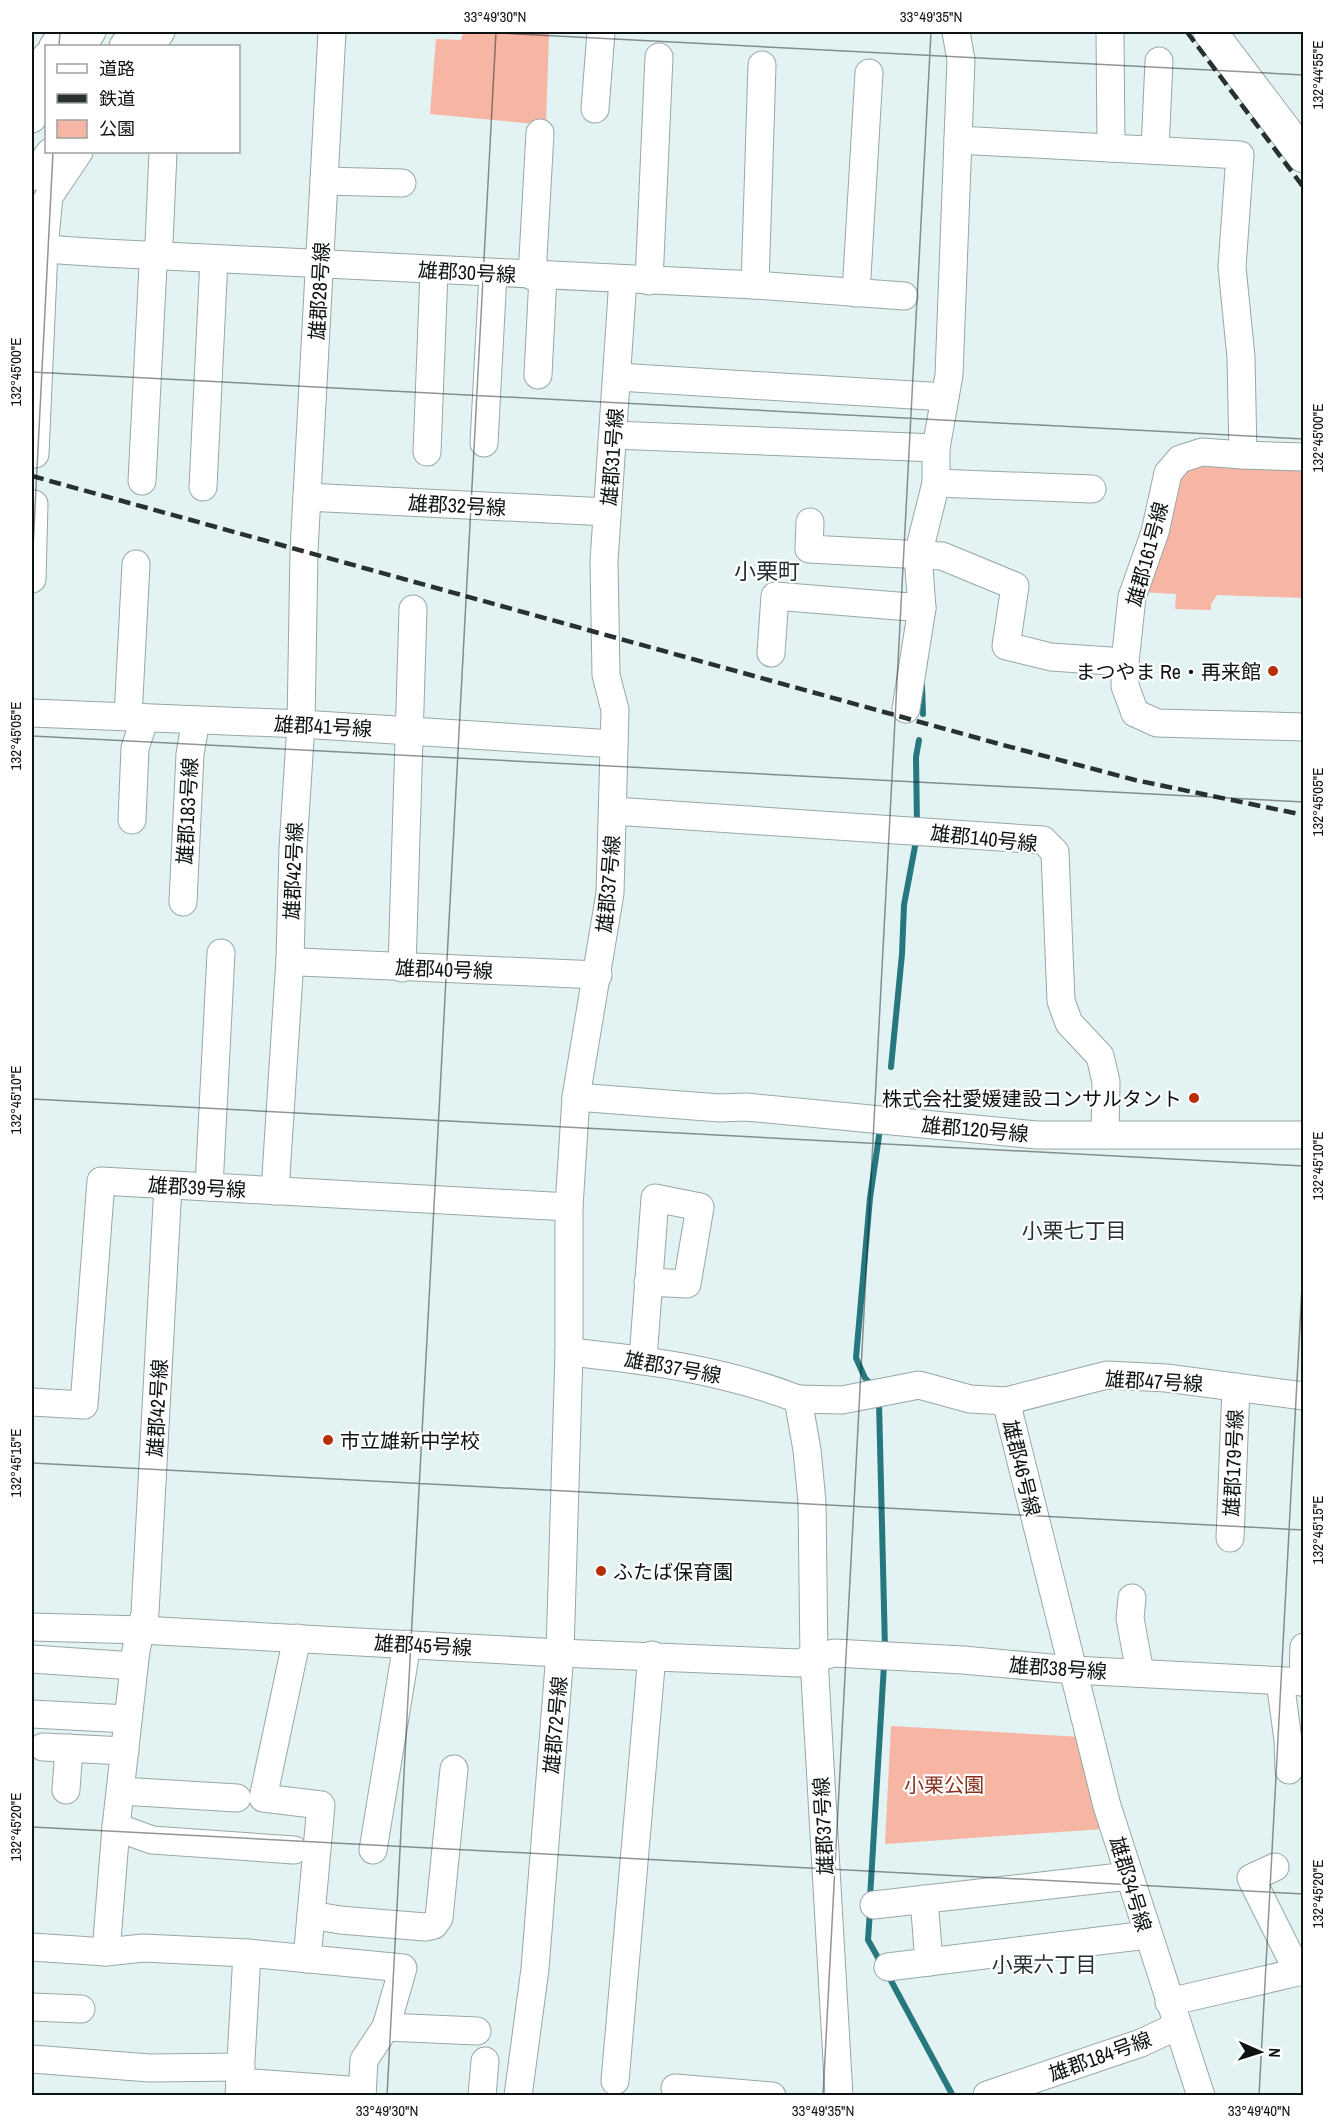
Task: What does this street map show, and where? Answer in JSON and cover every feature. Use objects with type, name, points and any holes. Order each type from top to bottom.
[{"type":"main road","points":[[1210,32],[1304,156]]},
{"type":"street","points":[[54,45],[63,32]]},
{"type":"street","points":[[83,45],[92,32]]},
{"type":"street","name":"雄郡28号線","points":[[304,551],[332,32]]},
{"type":"street","points":[[595,109],[601,32]]},
{"type":"street","points":[[906,710],[922,608],[918,555],[936,483],[936,448],[951,344],[961,60],[956,32]]},
{"type":"street","points":[[1110,32],[1112,148]]},
{"type":"street","points":[[127,45],[152,39]]},
{"type":"street","name":"雄郡31号線","points":[[606,634],[604,561],[618,377],[636,280],[659,57]]},
{"type":"street","points":[[32,79],[45,58]]},
{"type":"street","points":[[755,285],[762,65]]},
{"type":"street","points":[[856,293],[869,73]]},
{"type":"street","points":[[1155,150],[1164,73]]},
{"type":"street","points":[[32,119],[45,99]]},
{"type":"street","points":[[538,375],[540,133]]},
{"type":"street","points":[[958,140],[1240,155],[1232,267],[1241,357],[1243,455]]},
{"type":"street","points":[[32,222],[50,153]]},
{"type":"street","points":[[35,454],[40,187],[78,153]]},
{"type":"street","points":[[142,481],[155,255],[159,243],[164,153]]},
{"type":"street","points":[[324,181],[402,183]]},
{"type":"street","name":"雄郡30号線","points":[[38,246],[214,259],[755,285],[904,296]]},
{"type":"street","points":[[203,487],[214,259]]},
{"type":"street","points":[[427,452],[434,271]]},
{"type":"street","points":[[484,443],[493,274]]},
{"type":"street","points":[[618,377],[945,397]]},
{"type":"street","points":[[613,435],[936,448]]},
{"type":"street","name":"雄郡161号線","points":[[1304,457],[1202,452],[1180,459],[1168,473],[1155,532],[1132,597],[1125,662],[1125,686],[1135,713],[1157,723],[1304,728]]},
{"type":"street","points":[[936,483],[1092,489]]},
{"type":"street","name":"雄郡32号線","points":[[307,497],[607,512]]},
{"type":"street","points":[[32,579],[34,504]]},
{"type":"street","points":[[810,522],[809,549],[942,556],[1015,586],[1006,646],[1051,657],[1125,662]]},
{"type":"street","name":"雄郡42号線","points":[[275,1191],[290,958],[293,848],[301,724],[304,551]]},
{"type":"street","points":[[132,820],[137,718],[136,564]]},
{"type":"street","points":[[771,653],[775,596],[922,608]]},
{"type":"street","points":[[402,968],[412,609]]},
{"type":"street","name":"雄郡37号線","points":[[606,634],[606,675],[615,710],[610,893],[576,1097],[569,1207],[569,1352],[643,1359],[716,1374],[770,1388],[798,1399],[807,1450],[812,1502],[814,1659],[839,2096]]},
{"type":"street","name":"雄郡41号線","points":[[32,713],[301,724],[614,744]]},
{"type":"street","name":"雄郡183号線","points":[[183,902],[190,754],[196,720]]},
{"type":"street","name":"雄郡140号線","points":[[614,811],[1043,840],[1055,852],[1061,1001],[1069,1023],[1100,1056],[1106,1082],[1105,1135]]},
{"type":"street","points":[[209,1187],[221,953]]},
{"type":"street","name":"雄郡40号線","points":[[290,958],[300,962],[402,968],[598,975]]},
{"type":"street","name":"雄郡120号線","points":[[576,1097],[720,1108],[746,1107],[1037,1136],[1304,1135]]},
{"type":"street","name":"雄郡39号線","points":[[32,1402],[84,1405],[101,1181],[569,1207]]},
{"type":"street","name":"雄郡42号線","points":[[105,1952],[134,1666],[146,1601],[168,1185]]},
{"type":"street","points":[[643,1359],[648,1282]]},
{"type":"street","name":"雄郡72号線","points":[[518,2096],[535,1969],[560,1653],[569,1352]]},
{"type":"street","name":"雄郡47号線","points":[[1006,1401],[1107,1375],[1166,1378],[1304,1396]]},
{"type":"street","name":"雄郡46号線","points":[[798,1399],[842,1400],[919,1385],[970,1399],[1006,1401],[1073,1670]]},
{"type":"street","name":"雄郡179号線","points":[[1230,1538],[1236,1387]]},
{"type":"street","points":[[1132,1598],[1130,1618],[1140,1673]]},
{"type":"street","name":"雄郡45号線","points":[[32,1627],[141,1630],[560,1653],[652,1655],[798,1663],[814,1659]]},
{"type":"street","points":[[297,1638],[263,1798],[321,1805],[307,1959]]},
{"type":"street","points":[[373,1850],[407,1644]]},
{"type":"street","points":[[1289,1770],[1288,1740],[1296,1682],[1304,1647]]},
{"type":"street","name":"雄郡38号線","points":[[814,1659],[834,1653],[963,1660],[1073,1670],[1296,1682]]},
{"type":"street","points":[[615,2081],[652,1655]]},
{"type":"street","points":[[32,1659],[134,1666]]},
{"type":"street","name":"雄郡34号線","points":[[1073,1670],[1107,1806],[1200,2096]]},
{"type":"street","points":[[32,1714],[128,1719]]},
{"type":"street","points":[[66,1790],[56,1748],[125,1751]]},
{"type":"street","points":[[311,1915],[372,1923],[425,1927],[434,1925],[439,1918],[454,1769]]},
{"type":"street","points":[[120,1791],[237,1798]]},
{"type":"street","points":[[116,1827],[152,1840],[294,1850]]},
{"type":"street","name":"雄郡184号線","points":[[987,2095],[1140,2043],[1173,2014],[1298,1972],[1251,1878],[1275,1867]]},
{"type":"street","points":[[874,1905],[1129,1876]]},
{"type":"street","points":[[924,1899],[929,1962]]},
{"type":"street","points":[[888,1967],[1147,1935]]},
{"type":"street","points":[[32,1947],[105,1952],[143,1948],[247,1953],[403,1968],[386,2027],[364,2060],[362,2093],[240,2081],[150,2068],[32,2059]]},
{"type":"street","points":[[240,2081],[247,1953]]},
{"type":"street","points":[[32,2007],[81,2009]]},
{"type":"street","points":[[386,2027],[477,2031]]},
{"type":"street","points":[[482,2096],[484,2061]]},
{"type":"street","points":[[675,2088],[772,2096]]},
{"type":"green space","points":[[463,32],[549,32],[546,125],[430,114],[436,39],[461,40]]},
{"type":"green space","points":[[1187,463],[1303,465],[1303,598],[1217,595],[1211,604],[1211,610],[1175,609],[1176,594],[1140,592],[1175,476]]},
{"type":"green space","name":"小栗公園","points":[[891,1726],[1081,1737],[1103,1829],[885,1844]]},
{"type":"waterway","points":[[922,685],[923,714]]},
{"type":"waterway","points":[[917,825],[916,757],[919,740]]},
{"type":"waterway","points":[[891,1067],[902,954],[904,905],[916,841]]},
{"type":"waterway","points":[[873,1386],[865,1378],[856,1358],[870,1198],[880,1129]]},
{"type":"waterway","points":[[879,1402],[885,1649]]},
{"type":"waterway","points":[[870,1898],[884,1665]]},
{"type":"waterway","points":[[870,1911],[868,1940],[881,1963]]},
{"type":"waterway","points":[[888,1975],[953,2096]]},
{"type":"railway","points":[[1187,32],[1304,188]]},
{"type":"railway","points":[[32,476],[1003,745],[1135,780],[1304,815]]},
{"type":"place","name":"まつやま Re・再来館","points":[[1273,671]]},
{"type":"place","name":"株式会社愛媛建設コンサルタント","points":[[1194,1098]]},
{"type":"place","name":"市立雄新中学校","points":[[328,1440]]},
{"type":"place","name":"ふたば保育園","points":[[601,1571]]},
{"type":"district","name":"小栗町","points":[[767,571]]},
{"type":"district","name":"小栗七丁目","points":[[1074,1230]]},
{"type":"district","name":"小栗六丁目","points":[[1044,1964]]}]
